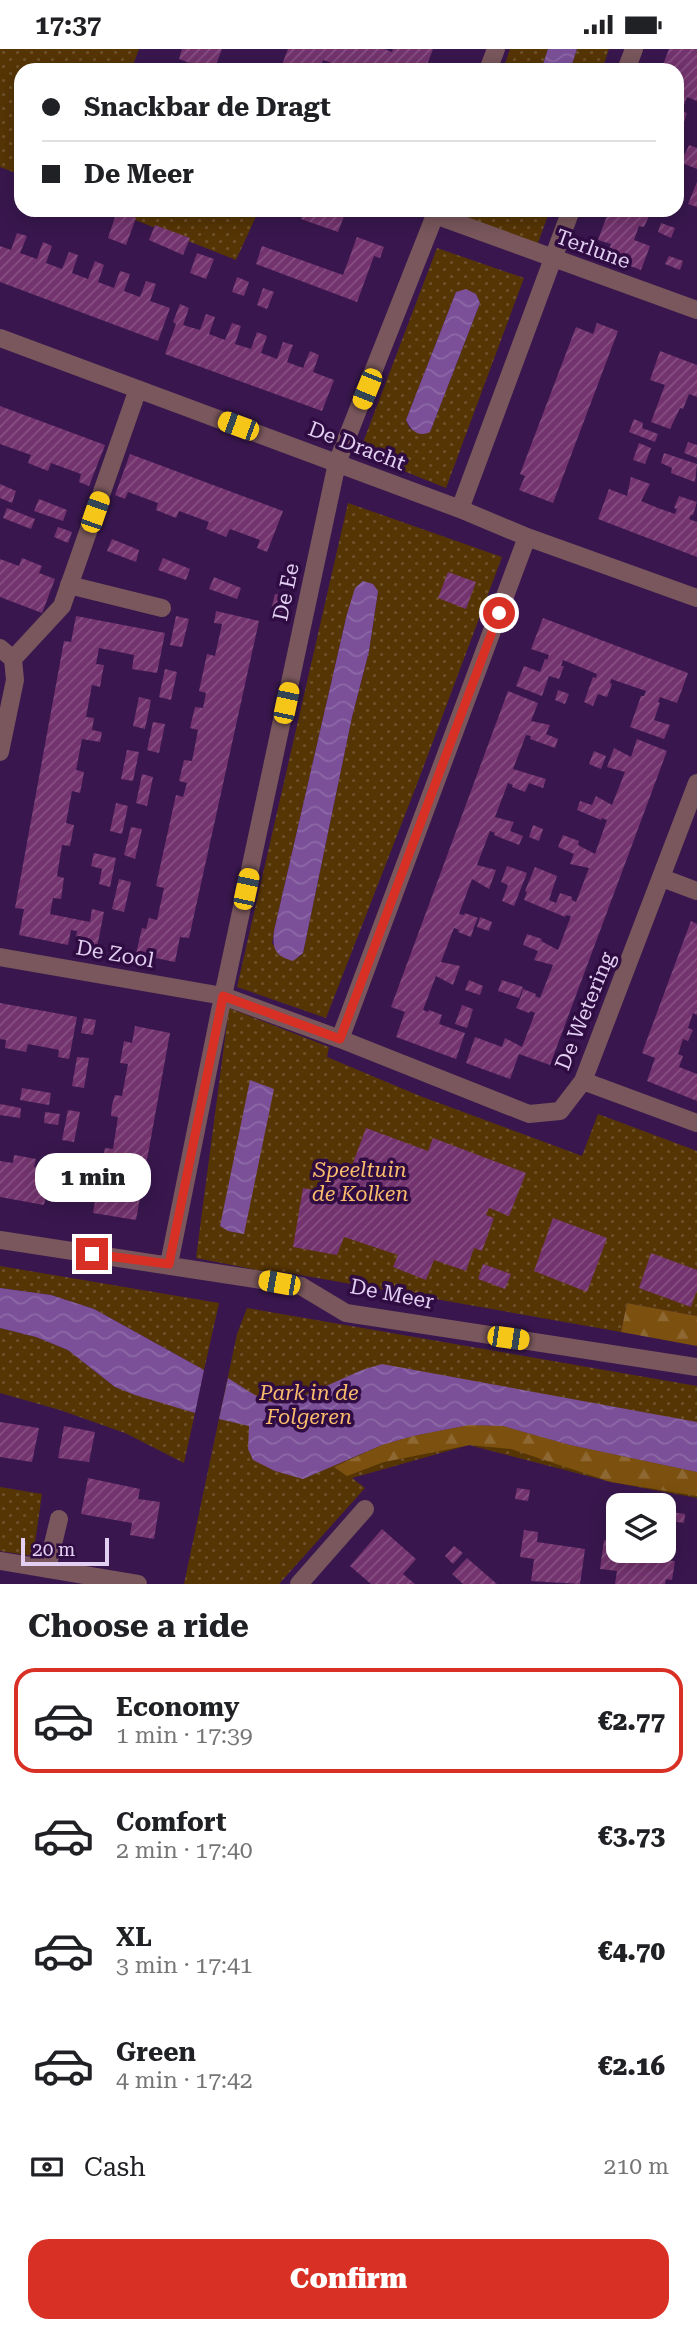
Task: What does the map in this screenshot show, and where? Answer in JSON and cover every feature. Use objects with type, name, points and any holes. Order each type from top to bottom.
[{"type":"street","name":"De Ee","points":[[169,1264],[223,996],[337,463],[434,217]]},
{"type":"street","name":"Terlune","points":[[449,217],[552,258],[697,310]]},
{"type":"street","points":[[460,509],[568,217]]},
{"type":"street","name":"De Dracht","points":[[0,338],[460,509],[527,537],[697,598]]},
{"type":"street","points":[[0,752],[15,680],[7,653],[62,607],[138,389]]},
{"type":"street","points":[[223,996],[340,1039],[527,537]]},
{"type":"street","points":[[69,586],[162,608]]},
{"type":"street","name":"De Wetering","points":[[340,1039],[529,1114],[560,1111],[583,1081],[697,783]]},
{"type":"street","points":[[662,878],[697,891]]},
{"type":"street","name":"De Zool","points":[[0,957],[223,996]]},
{"type":"street","points":[[583,1081],[697,1123]]},
{"type":"street","name":"De Meer","points":[[0,1240],[301,1286],[346,1313],[697,1367]]},
{"type":"street","points":[[299,1584],[365,1509]]},
{"type":"street","points":[[47,1569],[59,1519]]},
{"type":"street","points":[[0,1562],[138,1584]]},
{"type":"green space","points":[[0,49],[139,49],[134,63],[14,63],[14,172],[0,167]]},
{"type":"green space","points":[[510,49],[548,49],[543,63],[505,63]]},
{"type":"green space","points":[[577,49],[609,49],[604,63],[572,63]]},
{"type":"green space","points":[[128,217],[256,217],[236,260]]},
{"type":"green space","points":[[454,217],[547,217],[535,251]]},
{"type":"green space","points":[[437,248],[524,278],[446,488],[359,453]],"holes":[[[456,292],[476,294],[480,303],[430,432],[410,429],[406,420]]]},
{"type":"green space","points":[[348,503],[502,557],[326,1018],[237,987]],"holes":[[[378,591],[369,651],[352,717],[303,953],[299,957],[272,944],[274,931],[347,614]]]},
{"type":"green space","name":"Speeltuin de Kolken","points":[[229,1008],[329,1047],[327,1057],[420,1096],[582,1156],[598,1114],[697,1151],[697,1316],[627,1303],[621,1332],[196,1258]]},
{"type":"green space","points":[[0,1266],[219,1303],[204,1370],[94,1309],[51,1295],[0,1288]]},
{"type":"green space","points":[[627,1303],[697,1316],[697,1346],[621,1332]]},
{"type":"green space","name":"Park in de Folgeren","points":[[247,1308],[697,1386],[697,1498],[611,1482],[469,1445],[352,1478],[365,1488],[279,1584],[184,1584],[237,1334]]},
{"type":"green space","points":[[0,1328],[36,1337],[68,1350],[115,1387],[195,1413],[184,1463],[125,1433],[0,1393]]},
{"type":"green space","points":[[469,1425],[503,1426],[570,1445],[697,1472],[697,1496],[611,1482],[511,1449],[470,1445],[384,1462],[347,1476],[334,1467],[382,1445]]},
{"type":"green space","points":[[0,1487],[42,1494],[33,1556],[0,1551]]},
{"type":"water","points":[[548,49],[577,49],[572,63],[543,63]]},
{"type":"water","points":[[466,289],[476,294],[480,303],[430,432],[418,433],[406,420],[456,292]]},
{"type":"water","points":[[363,581],[373,584],[378,591],[369,651],[352,717],[303,953],[293,961],[282,957],[276,951],[274,931],[347,614],[355,588]]},
{"type":"water","points":[[250,1080],[274,1089],[244,1234],[228,1231],[220,1226]]},
{"type":"water","points":[[0,1288],[51,1295],[94,1309],[204,1370],[195,1413],[115,1387],[68,1350],[36,1337],[0,1328]]},
{"type":"water","points":[[382,1364],[697,1422],[697,1472],[570,1445],[503,1426],[469,1425],[382,1445],[303,1479],[275,1471],[253,1460],[248,1449],[249,1426],[219,1419],[228,1378],[264,1399],[288,1403],[362,1370]]},
{"type":"building","points":[[182,49],[222,49],[217,63],[190,63],[179,59]]},
{"type":"building","points":[[288,49],[384,49],[392,52],[393,49],[433,49],[428,63],[332,63],[323,60],[322,63],[283,63]]},
{"type":"building","points":[[669,49],[697,49],[697,101],[687,97],[684,105],[684,63],[664,63]]},
{"type":"building","points":[[689,145],[697,148],[697,169],[684,164]]},
{"type":"building","points":[[697,182],[697,207],[688,204]]},
{"type":"building","points":[[115,217],[136,218],[126,245],[108,238]]},
{"type":"building","points":[[302,217],[344,217],[338,232],[301,219]]},
{"type":"building","points":[[606,217],[649,217],[644,227],[639,226],[634,240],[650,246],[641,270],[606,257],[611,244],[598,240]]},
{"type":"building","points":[[661,223],[675,228],[671,238],[658,232]]},
{"type":"building","points":[[155,225],[190,238],[183,255],[149,240]]},
{"type":"building","points":[[17,233],[27,236],[20,253],[37,259],[43,242],[52,246],[46,263],[62,269],[69,252],[78,255],[72,273],[88,279],[95,261],[104,265],[98,282],[114,288],[120,271],[130,274],[124,291],[140,297],[146,281],[156,284],[150,301],[170,308],[158,341],[0,282],[0,246],[11,250]]},
{"type":"building","points":[[357,237],[384,247],[380,258],[374,256],[357,302],[256,264],[262,246],[343,275]]},
{"type":"building","points":[[197,253],[214,259],[206,279],[190,273]]},
{"type":"building","points":[[669,256],[683,261],[680,270],[665,264]]},
{"type":"building","points":[[237,277],[249,282],[244,296],[232,292]]},
{"type":"building","points":[[263,288],[274,292],[267,309],[257,305]]},
{"type":"building","points":[[180,304],[189,308],[183,325],[200,330],[206,314],[215,317],[209,334],[225,340],[232,323],[241,326],[235,344],[251,349],[257,332],[267,336],[261,353],[277,359],[283,342],[293,345],[287,362],[303,368],[310,351],[319,355],[313,372],[334,380],[322,411],[165,354]]},
{"type":"building","points":[[597,323],[618,331],[553,503],[519,490],[525,476],[520,474],[576,327],[593,334]]},
{"type":"building","points":[[660,351],[697,365],[697,397],[689,394],[670,429],[651,422],[665,385],[650,380]]},
{"type":"building","points":[[0,406],[105,445],[89,486],[79,482],[81,474],[51,463],[48,471],[28,463],[31,455],[0,444]]},
{"type":"building","points":[[634,419],[643,423],[642,428],[658,434],[655,442],[629,432]]},
{"type":"building","points":[[688,442],[697,445],[697,458],[684,453]]},
{"type":"building","points":[[639,443],[651,448],[645,464],[633,460]]},
{"type":"building","points":[[664,453],[697,464],[695,482],[671,473],[672,468],[661,463]]},
{"type":"building","points":[[130,454],[283,511],[267,552],[257,548],[260,540],[230,529],[226,537],[206,529],[209,522],[179,511],[176,518],[156,510],[158,503],[128,492],[125,499],[115,495]]},
{"type":"building","points":[[631,477],[650,484],[641,501],[658,508],[675,514],[677,509],[674,508],[679,496],[697,502],[689,519],[697,522],[697,557],[598,519],[609,489],[627,496]]},
{"type":"building","points":[[0,484],[16,491],[12,503],[0,498]]},
{"type":"building","points":[[39,499],[67,510],[63,521],[34,511]]},
{"type":"building","points":[[7,508],[35,519],[31,529],[3,518]]},
{"type":"building","points":[[58,527],[72,532],[68,543],[54,537]]},
{"type":"building","points":[[112,539],[139,550],[136,562],[107,551]]},
{"type":"building","points":[[22,558],[42,566],[39,573],[55,579],[42,613],[0,597],[0,559],[19,566]]},
{"type":"building","points":[[163,558],[190,569],[186,580],[158,570]]},
{"type":"building","points":[[448,572],[476,582],[466,609],[438,598]]},
{"type":"building","points":[[214,577],[241,588],[237,599],[209,589]]},
{"type":"building","points":[[275,594],[285,596],[282,613],[271,610]]},
{"type":"building","points":[[216,611],[259,621],[189,938],[180,937],[175,962],[136,954],[142,928],[146,929],[149,918],[157,920],[164,888],[156,886],[158,876],[176,795],[183,797],[187,783],[179,781],[184,760],[192,761],[198,730],[190,728],[195,707],[203,708],[206,693],[199,691],[207,654],[215,656],[222,624],[214,623]]},
{"type":"building","points":[[76,616],[165,633],[157,673],[132,669],[134,655],[99,648],[96,664],[104,665],[100,687],[92,685],[86,717],[94,718],[92,730],[102,732],[100,742],[82,739],[76,770],[84,772],[80,793],[72,791],[66,823],[74,825],[70,846],[62,845],[57,876],[64,878],[61,899],[53,898],[50,914],[90,922],[92,909],[104,912],[97,947],[75,942],[77,931],[71,930],[68,945],[19,935],[24,909],[15,908],[64,641],[71,642]]},
{"type":"building","points":[[176,616],[189,619],[182,647],[170,645]]},
{"type":"building","points":[[543,618],[688,673],[677,703],[660,697],[658,702],[660,703],[654,720],[670,725],[664,739],[630,727],[641,696],[644,696],[646,691],[611,679],[607,697],[598,694],[593,706],[584,702],[593,677],[596,678],[597,674],[563,660],[561,666],[564,666],[559,679],[549,676],[542,696],[516,686],[524,666],[540,672],[549,655],[531,649]]},
{"type":"building","points":[[165,669],[177,672],[171,700],[159,697]]},
{"type":"building","points":[[558,690],[569,694],[565,704],[555,700]]},
{"type":"building","points":[[508,691],[538,703],[531,721],[550,725],[546,734],[558,739],[555,748],[526,735],[513,769],[546,779],[543,788],[529,783],[525,792],[508,783],[495,817],[514,822],[510,831],[523,836],[519,845],[490,831],[477,865],[496,870],[489,889],[472,879],[459,914],[465,913],[478,918],[471,937],[454,928],[441,962],[460,966],[453,985],[436,976],[423,1010],[442,1015],[439,1024],[465,1033],[456,1059],[396,1037],[405,1012],[391,1007]]},
{"type":"building","points":[[139,697],[151,700],[145,729],[133,726]]},
{"type":"building","points":[[153,722],[165,724],[159,753],[147,750]]},
{"type":"building","points":[[637,739],[667,751],[550,1065],[519,1054],[510,1079],[466,1063],[475,1037],[502,1047],[505,1038],[522,1047],[535,1013],[516,1008],[523,989],[540,998],[553,965],[534,960],[538,951],[523,945],[527,934],[542,939],[541,941],[558,950],[571,916],[565,917],[524,900],[525,891],[535,867],[557,876],[549,900],[556,903],[560,893],[572,897],[576,902],[589,868],[570,864],[574,854],[558,847],[563,835],[579,841],[578,845],[595,854],[607,820],[577,810],[580,801],[592,805],[596,796],[612,805],[625,772],[607,767],[614,748],[631,757]]},
{"type":"building","points":[[127,750],[139,752],[133,781],[121,779]]},
{"type":"building","points":[[594,751],[606,756],[601,769],[589,764]]},
{"type":"building","points":[[142,774],[153,777],[147,806],[136,803]]},
{"type":"building","points":[[116,803],[128,806],[122,834],[110,831]]},
{"type":"building","points":[[533,825],[543,829],[539,841],[529,837]]},
{"type":"building","points":[[131,827],[142,829],[135,859],[124,855]]},
{"type":"building","points":[[94,853],[116,858],[110,887],[99,884],[102,869],[91,866]]},
{"type":"building","points":[[507,866],[527,873],[514,906],[502,901],[508,885],[501,882]]},
{"type":"building","points":[[119,879],[131,882],[124,912],[112,909]]},
{"type":"building","points":[[480,917],[492,922],[489,931],[477,927]]},
{"type":"building","points":[[691,921],[697,924],[697,1015],[693,1013],[688,1028],[693,1030],[688,1041],[683,1039],[678,1054],[683,1056],[679,1067],[697,1074],[697,1101],[647,1081],[655,1058],[642,1053]]},
{"type":"building","points":[[469,980],[483,986],[480,995],[465,990]]},
{"type":"building","points":[[502,980],[523,987],[519,998],[498,991]]},
{"type":"building","points":[[0,1003],[77,1017],[69,1059],[58,1057],[59,1050],[28,1044],[26,1052],[5,1048],[6,1040],[0,1039]]},
{"type":"building","points":[[462,1005],[473,1009],[467,1028],[455,1024]]},
{"type":"building","points":[[84,1018],[96,1020],[93,1035],[81,1033]]},
{"type":"building","points":[[135,1026],[170,1033],[136,1220],[93,1213],[95,1201],[103,1202],[109,1171],[101,1169],[105,1148],[113,1149],[118,1117],[111,1116],[112,1105],[115,1095],[122,1096],[128,1064],[120,1063],[124,1041],[132,1043]]},
{"type":"building","points":[[77,1057],[89,1058],[84,1088],[72,1086]]},
{"type":"building","points":[[22,1088],[51,1093],[49,1105],[20,1100]]},
{"type":"building","points":[[0,1104],[21,1108],[20,1118],[0,1115]]},
{"type":"building","points":[[68,1110],[80,1112],[74,1142],[62,1140]]},
{"type":"building","points":[[45,1112],[60,1114],[58,1125],[44,1123]]},
{"type":"building","points":[[366,1128],[428,1151],[433,1138],[526,1173],[509,1216],[489,1208],[486,1215],[494,1218],[482,1251],[474,1248],[466,1271],[434,1260],[426,1280],[393,1267],[398,1255],[344,1237],[337,1255],[293,1247],[303,1188],[321,1191],[331,1164],[350,1171]]},
{"type":"building","points":[[14,1155],[36,1159],[34,1167],[51,1169],[44,1205],[0,1197],[0,1161],[13,1163]]},
{"type":"building","points":[[59,1163],[71,1165],[66,1194],[54,1192]]},
{"type":"building","points":[[553,1218],[607,1238],[587,1292],[534,1271]]},
{"type":"building","points":[[651,1253],[697,1270],[697,1290],[691,1307],[639,1288]]},
{"type":"building","points":[[483,1264],[511,1274],[505,1289],[478,1279]]},
{"type":"building","points":[[0,1422],[39,1428],[32,1462],[0,1457]]},
{"type":"building","points":[[64,1426],[95,1432],[89,1462],[58,1458]]},
{"type":"building","points":[[88,1478],[140,1489],[138,1499],[160,1502],[154,1539],[130,1535],[132,1523],[81,1514]]},
{"type":"building","points":[[517,1488],[530,1490],[528,1501],[515,1499]]},
{"type":"building","points":[[676,1513],[685,1514],[684,1523],[676,1522]]},
{"type":"building","points":[[382,1529],[416,1559],[403,1574],[415,1584],[371,1584],[350,1566]]},
{"type":"building","points":[[524,1530],[538,1532],[537,1542],[585,1549],[580,1584],[531,1581],[534,1559],[520,1557]]},
{"type":"building","points":[[604,1540],[606,1563],[675,1563],[672,1580],[666,1579],[665,1584],[615,1584],[617,1571],[600,1569]]},
{"type":"building","points":[[454,1546],[463,1553],[453,1564],[445,1556]]},
{"type":"building","points":[[467,1558],[497,1584],[463,1584],[452,1574]]},
{"type":"route","points":[[92,1254],[169,1264],[223,996],[340,1039],[499,613]]}]
